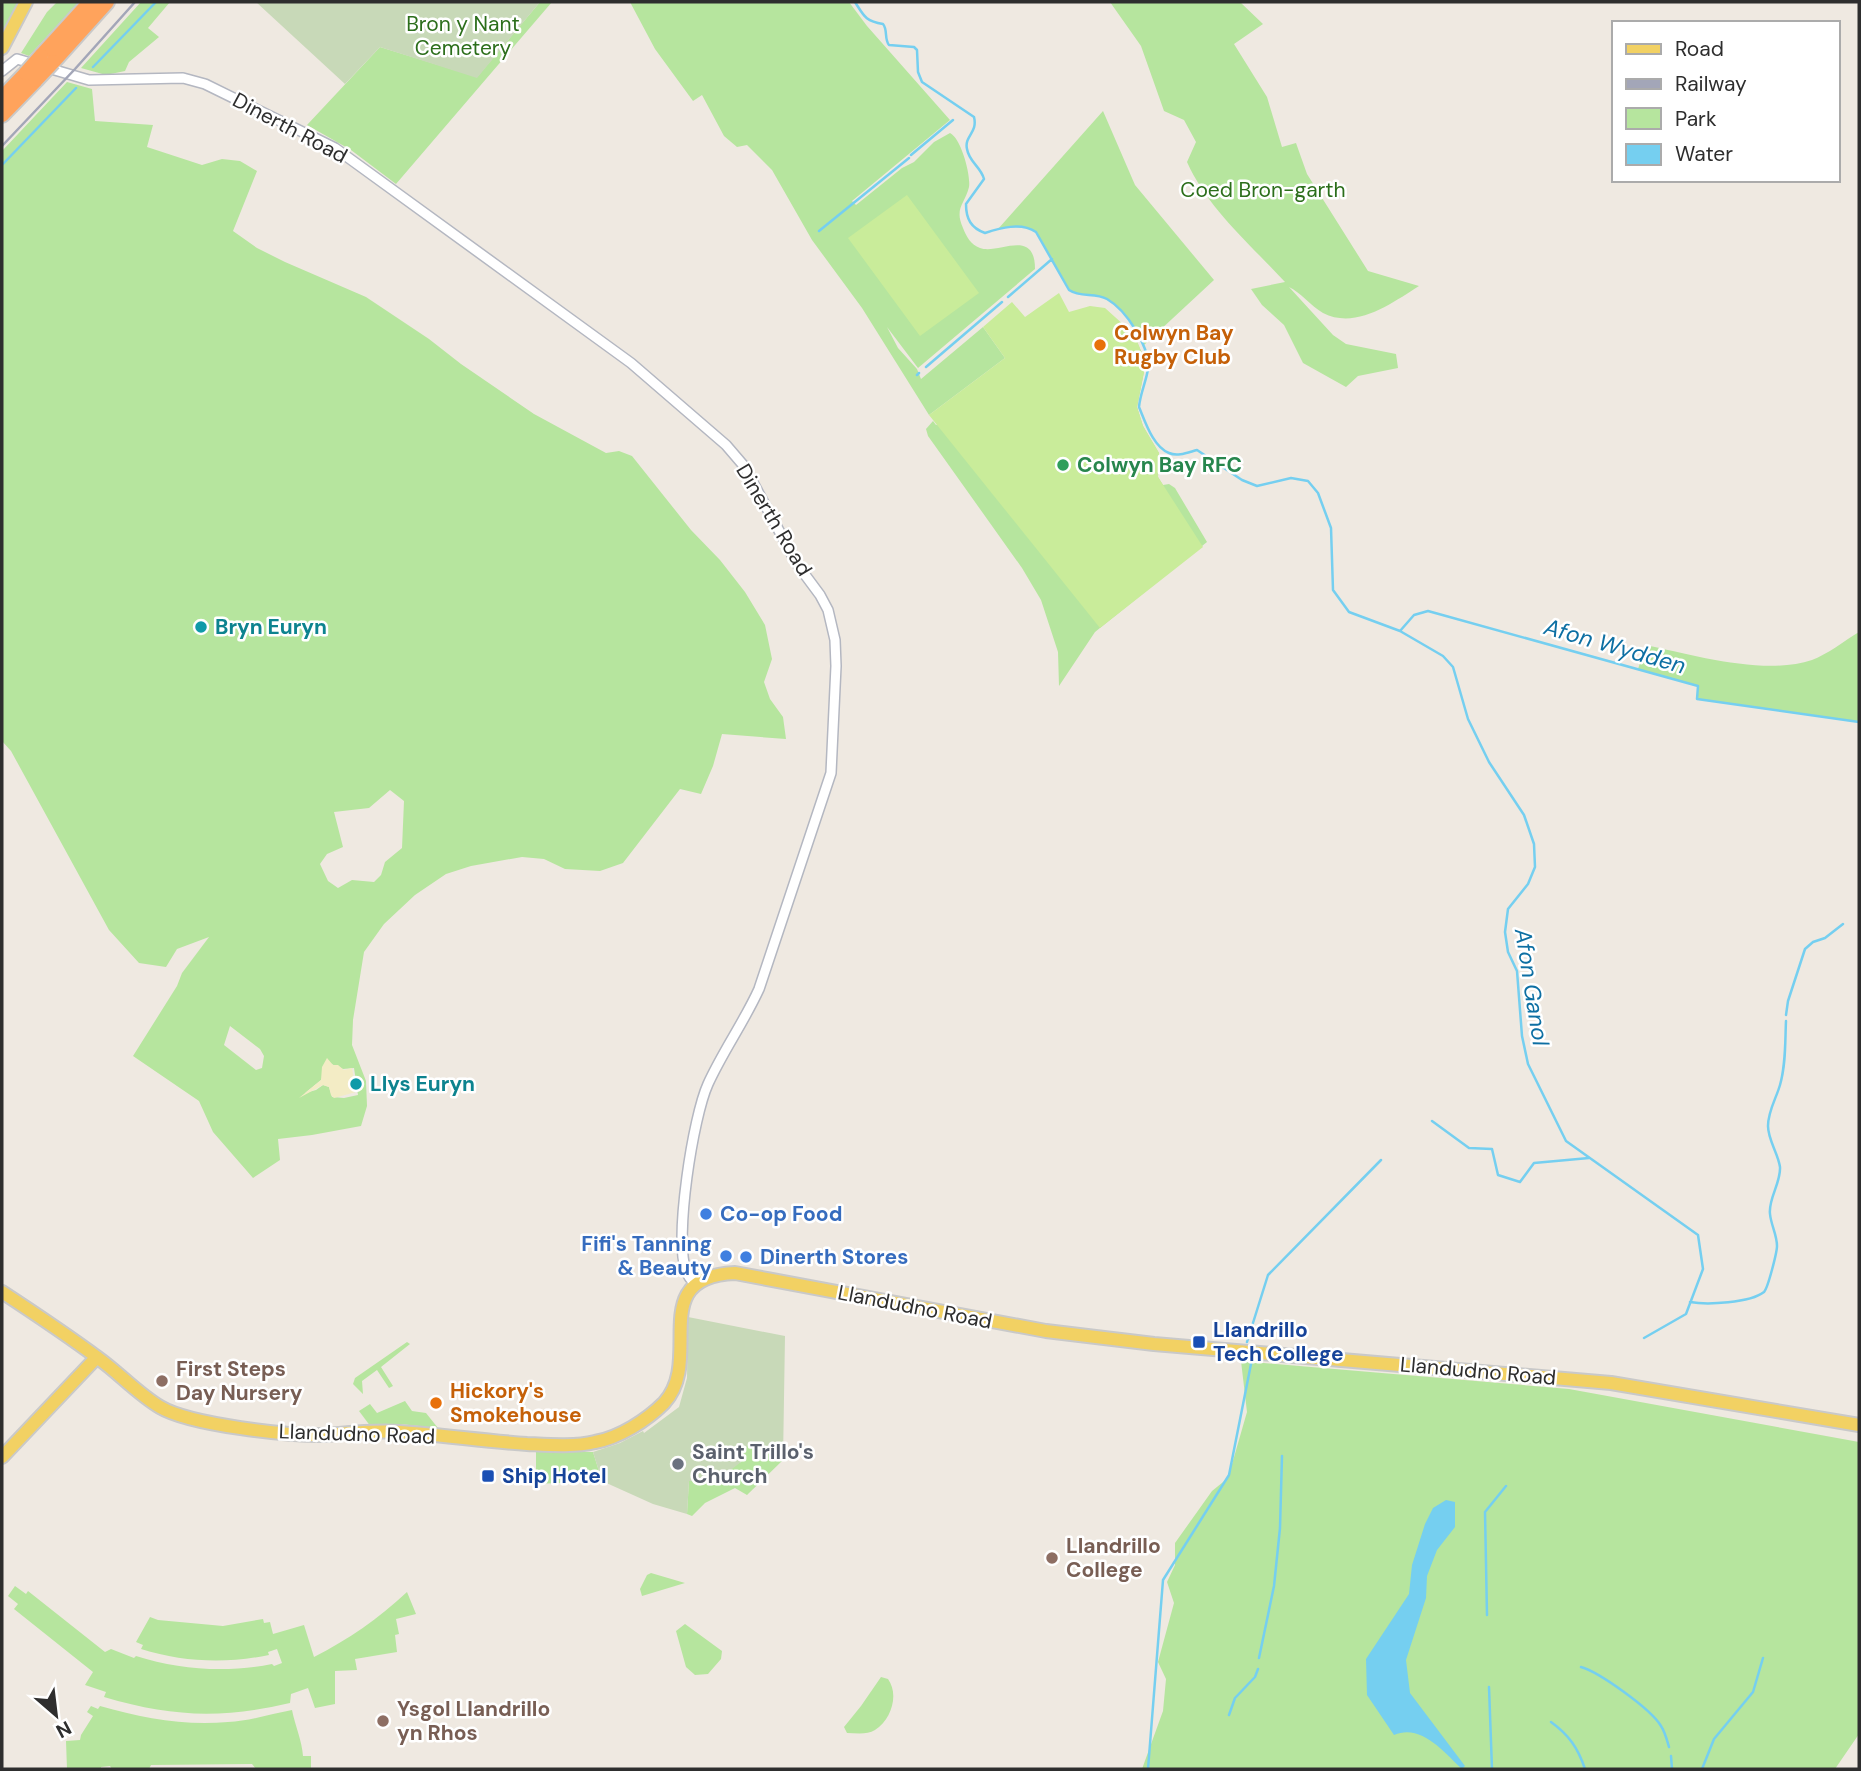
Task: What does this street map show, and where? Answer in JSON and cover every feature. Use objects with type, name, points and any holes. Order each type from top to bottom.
[{"type":"highway","points":[[47,59],[90,2]]},
{"type":"highway","points":[[2,115],[31,76],[107,2]]},
{"type":"highway","points":[[2,98],[31,76]]},
{"type":"main road","points":[[2,48],[26,2]]},
{"type":"main road","name":"Llandudno Road","points":[[2,1292],[97,1357],[161,1408],[195,1419],[250,1429],[324,1435],[373,1430],[549,1445],[596,1442],[656,1411],[673,1390],[679,1366],[683,1303],[695,1284],[712,1275],[735,1273],[1046,1331],[1154,1344],[1611,1383],[1859,1425]]},
{"type":"main road","points":[[2,1457],[97,1357]]},
{"type":"street","name":"Dinerth Road","points":[[2,71],[16,59],[89,80],[183,78],[205,85],[335,148],[631,363],[726,445],[744,466],[797,564],[820,595],[828,610],[835,640],[831,773],[759,989],[708,1085],[700,1109],[689,1168],[683,1246],[686,1273],[695,1284]]},
{"type":"green space","points":[[2,2],[19,2],[12,21],[2,35]]},
{"type":"green space","points":[[57,2],[79,2],[29,56],[21,53],[47,12]]},
{"type":"green space","points":[[141,2],[170,2],[148,28],[159,37],[129,62],[125,71],[106,75],[81,68]]},
{"type":"green space","name":"Bron y Nant Cemetery","points":[[256,2],[540,2],[477,78],[380,47],[345,84]]},
{"type":"green space","points":[[540,2],[552,2],[396,184],[351,150],[307,125],[380,47],[477,77]]},
{"type":"green space","points":[[630,2],[849,2],[950,120],[852,201],[856,205],[902,168],[914,162],[934,142],[950,133],[958,142],[968,174],[969,187],[960,216],[967,237],[980,248],[1014,245],[1029,249],[1035,269],[918,368],[887,327],[898,348],[917,369],[921,379],[983,327],[1005,358],[929,415],[862,308],[812,240],[772,170],[747,145],[737,147],[724,136],[702,95],[693,101],[655,49]]},
{"type":"green space","name":"Coed Bron-garth","points":[[1110,2],[1240,2],[1263,24],[1234,44],[1267,97],[1282,147],[1296,143],[1307,174],[1368,271],[1419,286],[1373,312],[1348,318],[1323,313],[1289,287],[1333,335],[1346,344],[1396,354],[1398,368],[1358,376],[1346,387],[1303,363],[1284,325],[1262,305],[1251,289],[1285,282],[1218,211],[1196,179],[1187,162],[1196,142],[1184,120],[1164,111],[1141,46]]},
{"type":"green space","points":[[67,82],[92,89],[95,121],[153,125],[147,147],[202,165],[222,159],[240,161],[257,171],[233,231],[257,248],[285,262],[366,297],[534,414],[606,453],[619,451],[632,456],[691,530],[720,560],[745,592],[765,625],[772,659],[764,682],[770,699],[783,717],[786,739],[722,734],[701,794],[680,789],[623,863],[600,871],[565,869],[544,859],[522,857],[471,866],[446,874],[415,895],[384,924],[364,952],[353,1020],[352,1045],[366,1081],[367,1106],[361,1126],[278,1139],[280,1160],[253,1178],[213,1132],[199,1101],[133,1056],[177,986],[182,973],[209,937],[177,949],[166,967],[139,963],[109,930],[11,751],[2,741],[2,151]],"holes":[[[390,790],[404,801],[402,848],[385,862],[381,875],[374,882],[352,880],[338,888],[328,881],[320,864],[327,854],[343,847],[334,812],[369,808]],[[230,1026],[260,1049],[264,1056],[262,1068],[256,1070],[224,1045]],[[329,1063],[343,1069],[354,1068],[358,1095],[332,1097],[329,1087],[323,1085],[305,1093],[321,1080]]]},
{"type":"green space","points":[[1103,111],[1135,185],[1214,280],[1144,345],[1131,323],[1112,303],[1097,296],[1069,290],[1036,232],[1022,227],[998,229]]},
{"type":"green space","points":[[907,195],[979,293],[920,336],[848,238]]},
{"type":"green space","name":"Colwyn Bay RFC","points":[[1059,293],[1069,312],[1090,306],[1105,308],[1137,341],[1144,358],[1144,372],[1137,407],[1143,426],[1159,453],[1158,477],[1203,547],[1100,628],[929,415],[1005,358],[983,327],[1012,302],[1025,317]]},
{"type":"green space","name":"Colwyn Bay RFC","points":[[1137,342],[1144,358],[1144,372],[1137,407],[1143,426],[1159,453],[1158,477],[1163,485],[1169,484],[1175,488],[1207,542],[1095,632],[1059,686],[1058,652],[1041,600],[1022,568],[928,436],[926,429],[933,421],[936,425]]},
{"type":"green space","points":[[1859,632],[1859,722],[1697,699],[1697,686],[1638,669],[1646,645],[1729,662],[1773,666],[1812,660]]},
{"type":"green space","points":[[688,1317],[785,1336],[783,1460],[749,1441],[741,1462],[732,1469],[712,1482],[689,1481],[687,1514],[653,1504],[602,1481],[593,1452],[620,1443],[643,1431],[644,1433],[679,1407],[687,1378]]},
{"type":"green space","points":[[407,1342],[410,1344],[381,1367],[393,1386],[389,1388],[377,1370],[362,1381],[363,1394],[353,1384],[355,1378]]},
{"type":"green space","points":[[1241,1361],[1569,1389],[1859,1442],[1859,1734],[1835,1769],[1142,1769],[1163,1711],[1166,1679],[1158,1662],[1174,1603],[1167,1582],[1175,1565],[1175,1543],[1212,1491],[1228,1478],[1247,1412]]},
{"type":"green space","points":[[405,1401],[412,1411],[426,1413],[438,1428],[400,1424],[371,1427],[359,1411],[370,1404],[377,1413]]},
{"type":"green space","points":[[749,1441],[783,1460],[747,1495],[735,1488],[705,1503],[692,1516],[687,1514],[689,1480],[697,1482],[741,1462]]},
{"type":"green space","points":[[536,1452],[593,1452],[602,1481],[536,1484]]},
{"type":"green space","points":[[651,1573],[685,1583],[642,1596],[640,1589],[647,1575]]},
{"type":"green space","points":[[15,1586],[26,1594],[28,1591],[105,1652],[111,1649],[134,1658],[136,1656],[204,1669],[238,1669],[282,1663],[277,1649],[268,1652],[269,1655],[220,1660],[173,1657],[141,1649],[143,1645],[136,1642],[150,1617],[223,1626],[263,1619],[264,1623],[270,1622],[273,1634],[304,1625],[314,1657],[363,1628],[407,1592],[416,1614],[396,1619],[399,1634],[395,1635],[397,1652],[355,1659],[357,1670],[335,1671],[335,1704],[315,1708],[308,1688],[291,1694],[290,1703],[241,1712],[197,1714],[129,1704],[104,1697],[106,1692],[85,1685],[93,1672],[14,1609],[18,1604],[8,1596]]},
{"type":"green space","points":[[685,1624],[722,1651],[721,1659],[708,1674],[695,1675],[686,1667],[676,1631]]},
{"type":"green space","points":[[881,1677],[888,1679],[893,1692],[892,1706],[886,1720],[872,1732],[847,1733],[844,1727]]},
{"type":"green space","points":[[91,1706],[163,1720],[195,1723],[252,1719],[292,1710],[303,1756],[311,1756],[311,1768],[256,1769],[252,1764],[151,1765],[149,1769],[112,1769],[110,1766],[101,1769],[67,1769],[66,1741],[80,1740],[93,1716],[87,1712]]},
{"type":"sand","points":[[327,1058],[333,1065],[344,1070],[352,1068],[356,1092],[334,1098],[329,1087],[323,1085],[299,1098],[321,1080],[322,1067]]},
{"type":"water","points":[[1446,1500],[1455,1502],[1455,1527],[1437,1550],[1427,1576],[1426,1598],[1406,1660],[1410,1693],[1465,1766],[1462,1769],[1423,1736],[1404,1732],[1394,1735],[1367,1695],[1366,1659],[1409,1594],[1412,1565],[1425,1524],[1433,1508]]},
{"type":"waterway","points":[[93,67],[156,2]]},
{"type":"waterway","name":"Afon Ganol","points":[[855,2],[866,17],[883,24],[889,45],[914,47],[917,50],[918,72],[922,82],[974,117],[974,127],[967,141],[967,149],[984,179],[966,204],[968,218],[973,226],[985,233],[1017,227],[1036,232],[1069,290],[1107,299],[1129,320],[1141,340],[1148,360],[1139,407],[1158,445],[1172,454],[1197,450],[1242,480],[1257,486],[1291,478],[1308,481],[1318,493],[1331,528],[1333,590],[1349,612],[1400,631],[1443,656],[1453,667],[1468,719],[1489,762],[1524,815],[1534,844],[1535,867],[1528,884],[1508,909],[1505,932],[1508,952],[1517,971],[1522,1036],[1528,1064],[1566,1141],[1698,1235],[1703,1269],[1686,1314],[1644,1338]]},
{"type":"waterway","points":[[2,165],[76,88]]},
{"type":"waterway","points":[[911,155],[953,120]]},
{"type":"waterway","points":[[819,231],[909,158]]},
{"type":"waterway","points":[[1008,297],[1052,259]]},
{"type":"waterway","points":[[926,367],[1002,302]]},
{"type":"waterway","name":"Afon Wydden","points":[[1400,631],[1414,615],[1428,611],[1698,686],[1697,699],[1859,722]]},
{"type":"waterway","points":[[1786,1015],[1805,949],[1843,924]]},
{"type":"waterway","points":[[1690,1302],[1717,1303],[1749,1299],[1764,1292],[1768,1284],[1777,1246],[1770,1208],[1780,1167],[1768,1121],[1782,1077],[1786,1021]]},
{"type":"waterway","points":[[1432,1121],[1469,1148],[1492,1149],[1498,1175],[1520,1182],[1534,1163],[1589,1158]]},
{"type":"waterway","points":[[1247,1342],[1268,1275],[1381,1160]]},
{"type":"waterway","points":[[1148,1769],[1163,1580],[1229,1475],[1252,1359]]},
{"type":"waterway","points":[[1259,1658],[1274,1586],[1280,1528],[1282,1456]]},
{"type":"waterway","name":"Afon Ganol","points":[[1487,1615],[1485,1512],[1506,1486]]},
{"type":"waterway","points":[[1702,1769],[1714,1739],[1753,1692],[1763,1658]]},
{"type":"waterway","points":[[1581,1667],[1612,1683],[1647,1710],[1661,1726],[1669,1747]]},
{"type":"waterway","points":[[1229,1715],[1235,1698],[1255,1677],[1258,1669]]},
{"type":"waterway","name":"Afon Ganol","points":[[1489,1687],[1492,1769]]},
{"type":"waterway","points":[[1551,1722],[1572,1742],[1585,1769]]},
{"type":"waterway","points":[[1671,1756],[1672,1769]]},
{"type":"railway","points":[[2,146],[135,2]]},
{"type":"place","name":"Colwyn Bay Rugby Club","points":[[1100,345]]},
{"type":"place","name":"Colwyn Bay RFC","points":[[1063,465]]},
{"type":"place","name":"Bryn Euryn","points":[[201,627]]},
{"type":"place","name":"Llys Euryn","points":[[356,1084]]},
{"type":"place","name":"Co-op Food","points":[[706,1214]]},
{"type":"place","name":"Fifi's Tanning & Beauty","points":[[726,1256]]},
{"type":"place","name":"Dinerth Stores","points":[[746,1257]]},
{"type":"place","name":"Llandrillo Tech College","points":[[1199,1342]]},
{"type":"place","name":"First Steps Day Nursery","points":[[162,1381]]},
{"type":"place","name":"Hickory's Smokehouse","points":[[436,1403]]},
{"type":"place","name":"Saint Trillo's Church","points":[[678,1464]]},
{"type":"place","name":"Ship Hotel","points":[[488,1476]]},
{"type":"place","name":"Llandrillo College","points":[[1052,1558]]},
{"type":"place","name":"Ysgol Llandrillo yn Rhos","points":[[383,1721]]}]
